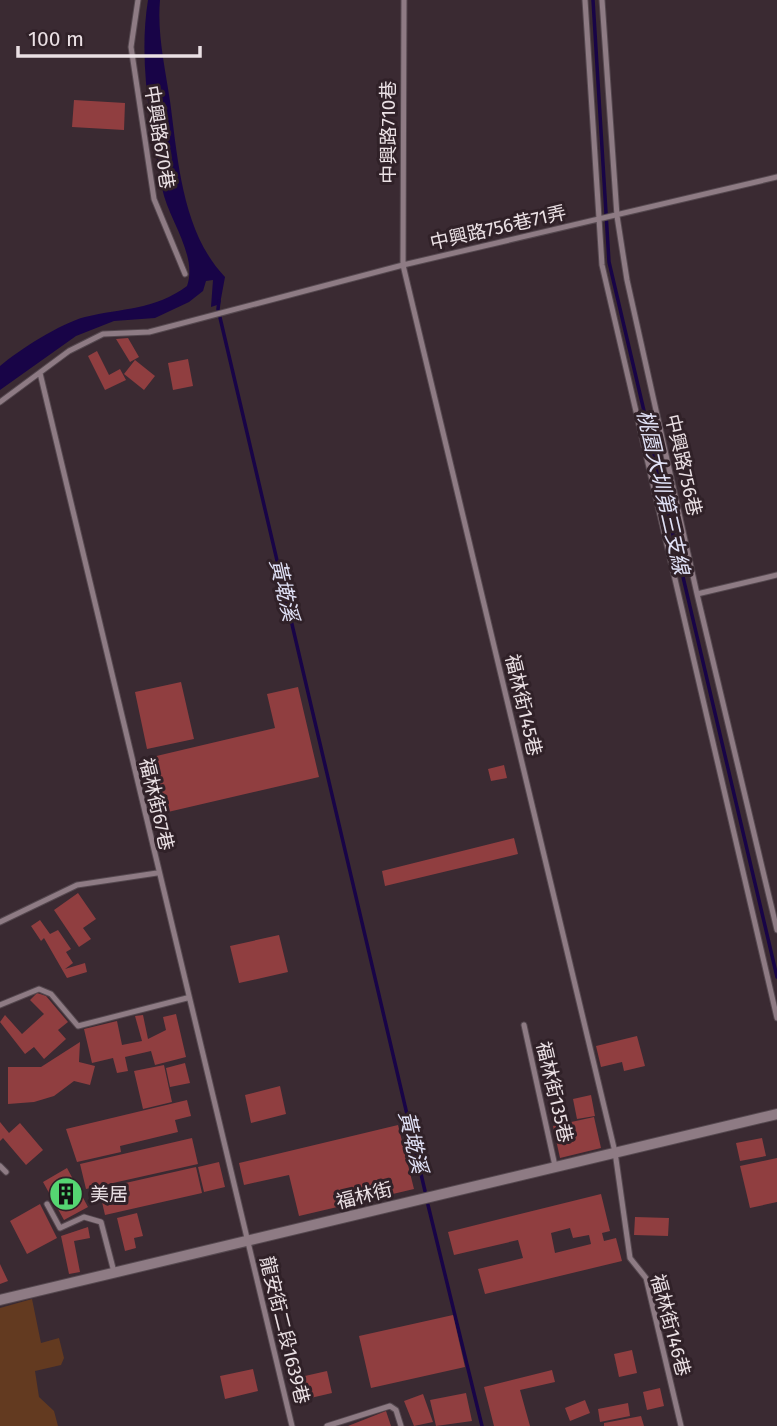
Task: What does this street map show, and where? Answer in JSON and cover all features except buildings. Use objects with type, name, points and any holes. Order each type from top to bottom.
[{"type":"street","name":"福林街","points":[[0,1300],[777,1114]]},
{"type":"lane","name":"中興路670巷","points":[[138,0],[131,47],[154,199],[185,274]]},
{"type":"lane","name":"中興路710巷","points":[[403,265],[404,0]]},
{"type":"lane","points":[[585,0],[602,265],[777,1018]]},
{"type":"lane","name":"中興路756巷","points":[[602,0],[617,216],[626,280],[777,930]]},
{"type":"lane","name":"中興路756巷71弄","points":[[0,402],[69,351],[103,334],[149,332],[403,265],[777,177]]},
{"type":"lane","name":"福林街145巷","points":[[403,265],[615,1152]]},
{"type":"lane","name":"福林街67巷","points":[[40,373],[247,1242]]},
{"type":"lane","points":[[697,594],[777,575]]},
{"type":"lane","points":[[0,922],[77,885],[158,873]]},
{"type":"lane","points":[[0,1005],[38,989],[51,994],[78,1026],[187,998]]},
{"type":"lane","name":"福林街135巷","points":[[524,1025],[555,1166]]},
{"type":"lane","name":"福林街146巷","points":[[615,1152],[630,1258],[646,1278],[681,1426]]},
{"type":"lane","points":[[0,1166],[6,1172]]},
{"type":"lane","points":[[47,1204],[60,1228],[84,1217],[101,1222],[114,1272]]},
{"type":"lane","name":"龍安街二段1639巷","points":[[247,1242],[292,1426]]},
{"type":"lane","points":[[327,1426],[390,1406],[396,1410],[401,1426]]},
{"type":"shaded area","points":[[148,0],[160,0],[161,38],[184,194],[199,239],[225,277],[220,304],[211,307],[213,280],[206,281],[203,291],[189,302],[155,318],[114,321],[76,336],[0,390],[0,366],[53,331],[85,317],[163,300],[187,286],[189,262],[165,200],[150,118],[144,47]]},
{"type":"shaded area","points":[[32,1299],[41,1343],[59,1338],[64,1358],[61,1365],[35,1371],[39,1397],[54,1411],[58,1426],[0,1426],[0,1308]]},
{"type":"waterway","name":"桃園大圳第三支線","points":[[593,0],[609,262],[777,977]]},
{"type":"waterway","name":"黃墘溪","points":[[219,301],[218,309],[425,1191]]},
{"type":"waterway","name":"黃墘溪","points":[[428,1205],[482,1426]]},
{"type":"place","name":"美居","points":[[66,1194]]}]
